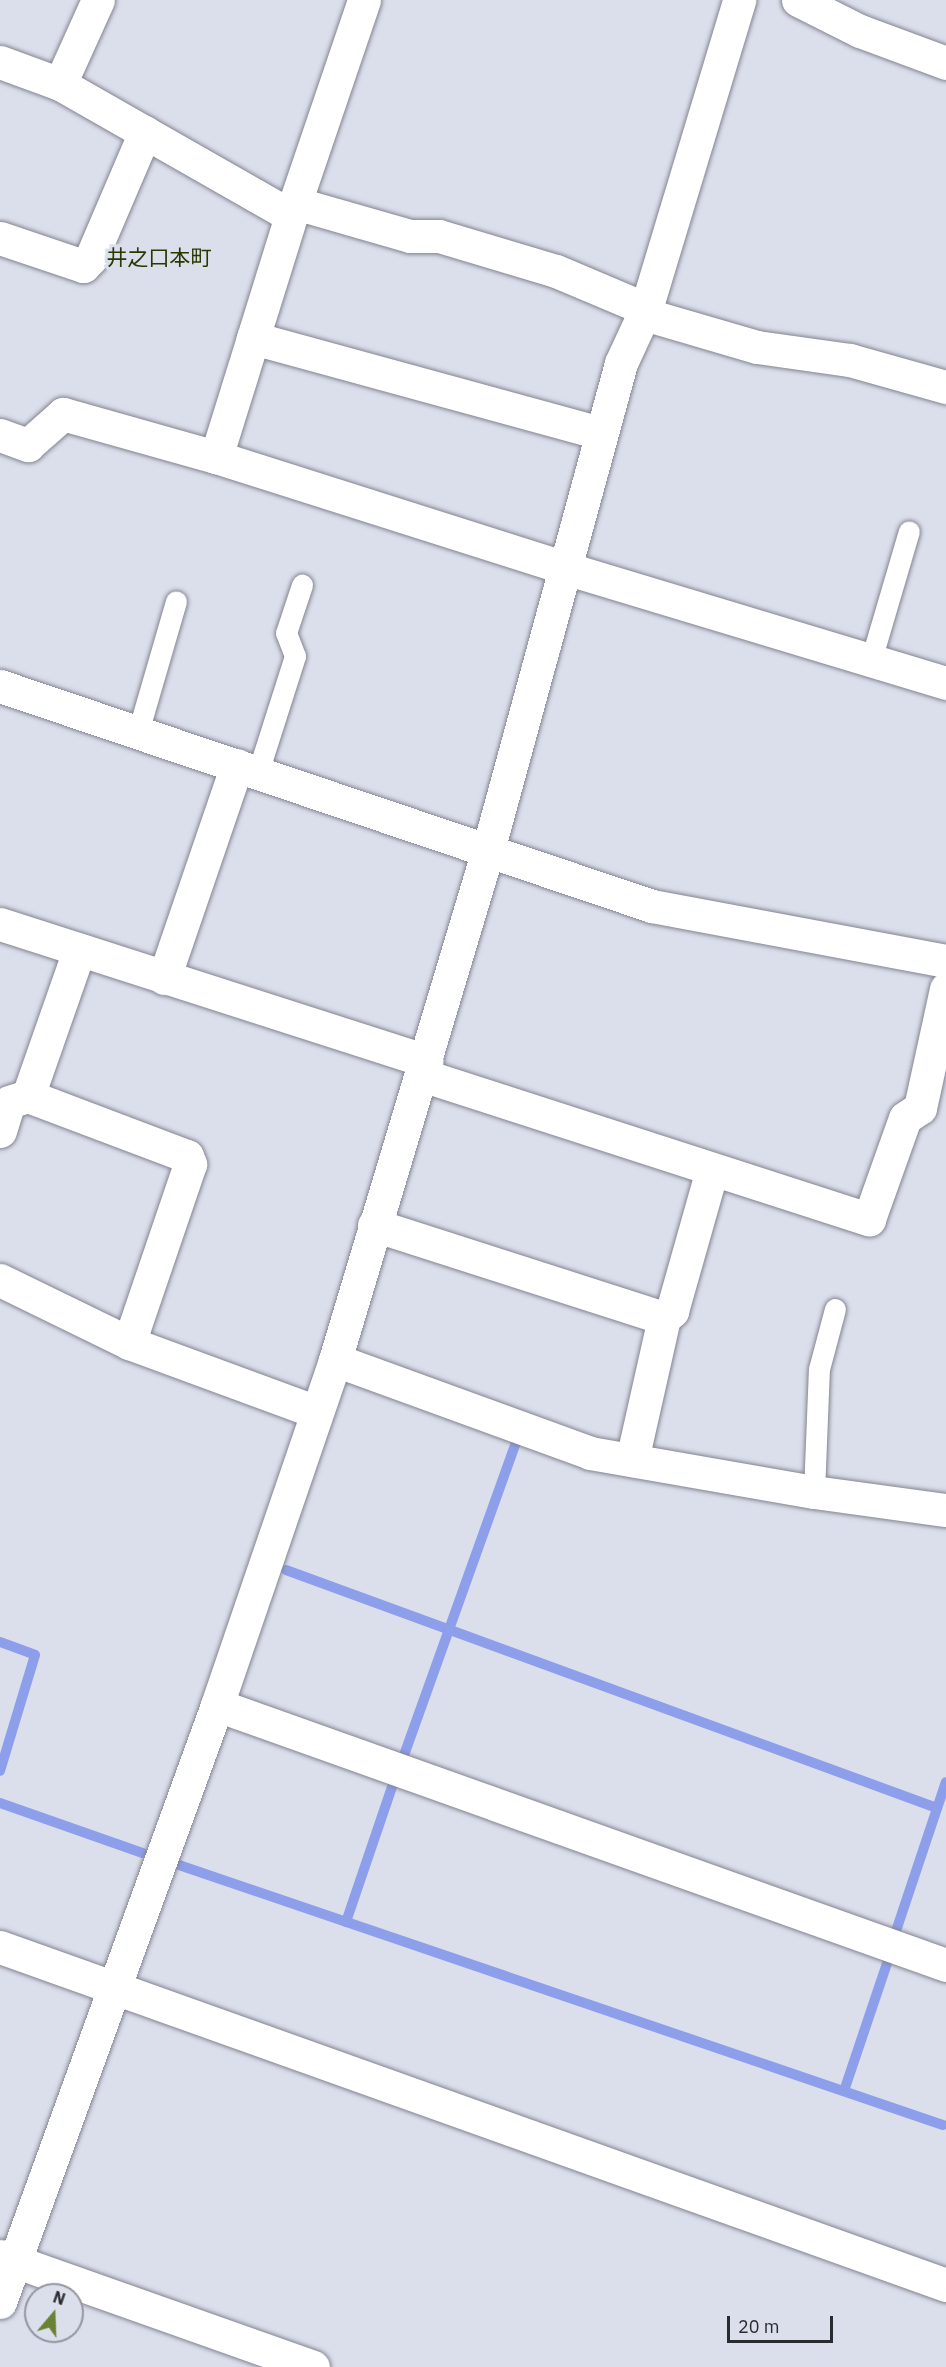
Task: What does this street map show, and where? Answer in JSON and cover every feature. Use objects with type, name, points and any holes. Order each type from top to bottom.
[{"type":"street","points":[[60,84],[98,0]]},
{"type":"street","points":[[216,457],[293,209],[364,0]]},
{"type":"street","points":[[0,2302],[8,2259],[116,1988],[217,1705],[334,1360],[488,850],[621,363],[645,311],[738,0]]},
{"type":"street","points":[[798,0],[860,31],[946,63]]},
{"type":"street","points":[[0,62],[60,84],[145,132],[293,209],[410,236],[439,236],[556,271],[645,311],[757,347],[850,360],[946,387]]},
{"type":"street","points":[[0,238],[83,266],[91,258],[145,132]]},
{"type":"street","points":[[253,338],[601,433]]},
{"type":"street","points":[[0,435],[28,444],[63,414],[216,457],[565,568],[946,683]]},
{"type":"street","points":[[0,686],[652,906],[946,961]]},
{"type":"street","points":[[164,978],[248,769]]},
{"type":"street","points":[[0,924],[250,1007],[258,1004],[424,1068],[712,1170],[869,1219],[905,1118],[920,1108],[946,989]]},
{"type":"street","points":[[79,950],[9,1107],[187,1155],[190,1164],[129,1343]]},
{"type":"street","points":[[632,1460],[664,1318],[672,1311],[712,1170]]},
{"type":"street","points":[[374,1225],[664,1318]]},
{"type":"street","points":[[0,1280],[129,1343],[317,1412]]},
{"type":"street","points":[[334,1360],[590,1453],[814,1492],[946,1510]]},
{"type":"street","points":[[217,1705],[946,1965]]},
{"type":"street","points":[[0,1947],[946,2285]]},
{"type":"street","points":[[8,2259],[313,2367]]},
{"type":"lane","points":[[871,660],[909,531]]},
{"type":"lane","points":[[248,769],[295,656],[286,633],[302,585]]},
{"type":"lane","points":[[138,732],[176,601]]},
{"type":"lane","points":[[814,1492],[819,1369],[835,1309]]},
{"type":"waterway","points":[[403,1758],[516,1442]]},
{"type":"waterway","points":[[286,1570],[937,1808]]},
{"type":"waterway","points":[[0,1642],[35,1655],[0,1771]]},
{"type":"waterway","points":[[895,1934],[946,1782]]},
{"type":"waterway","points":[[346,1922],[392,1787]]},
{"type":"waterway","points":[[0,1803],[143,1853]]},
{"type":"waterway","points":[[176,1864],[943,2125]]},
{"type":"waterway","points":[[844,2091],[887,1963]]},
{"type":"district","name":"井之口本町","points":[[159,257]]}]
